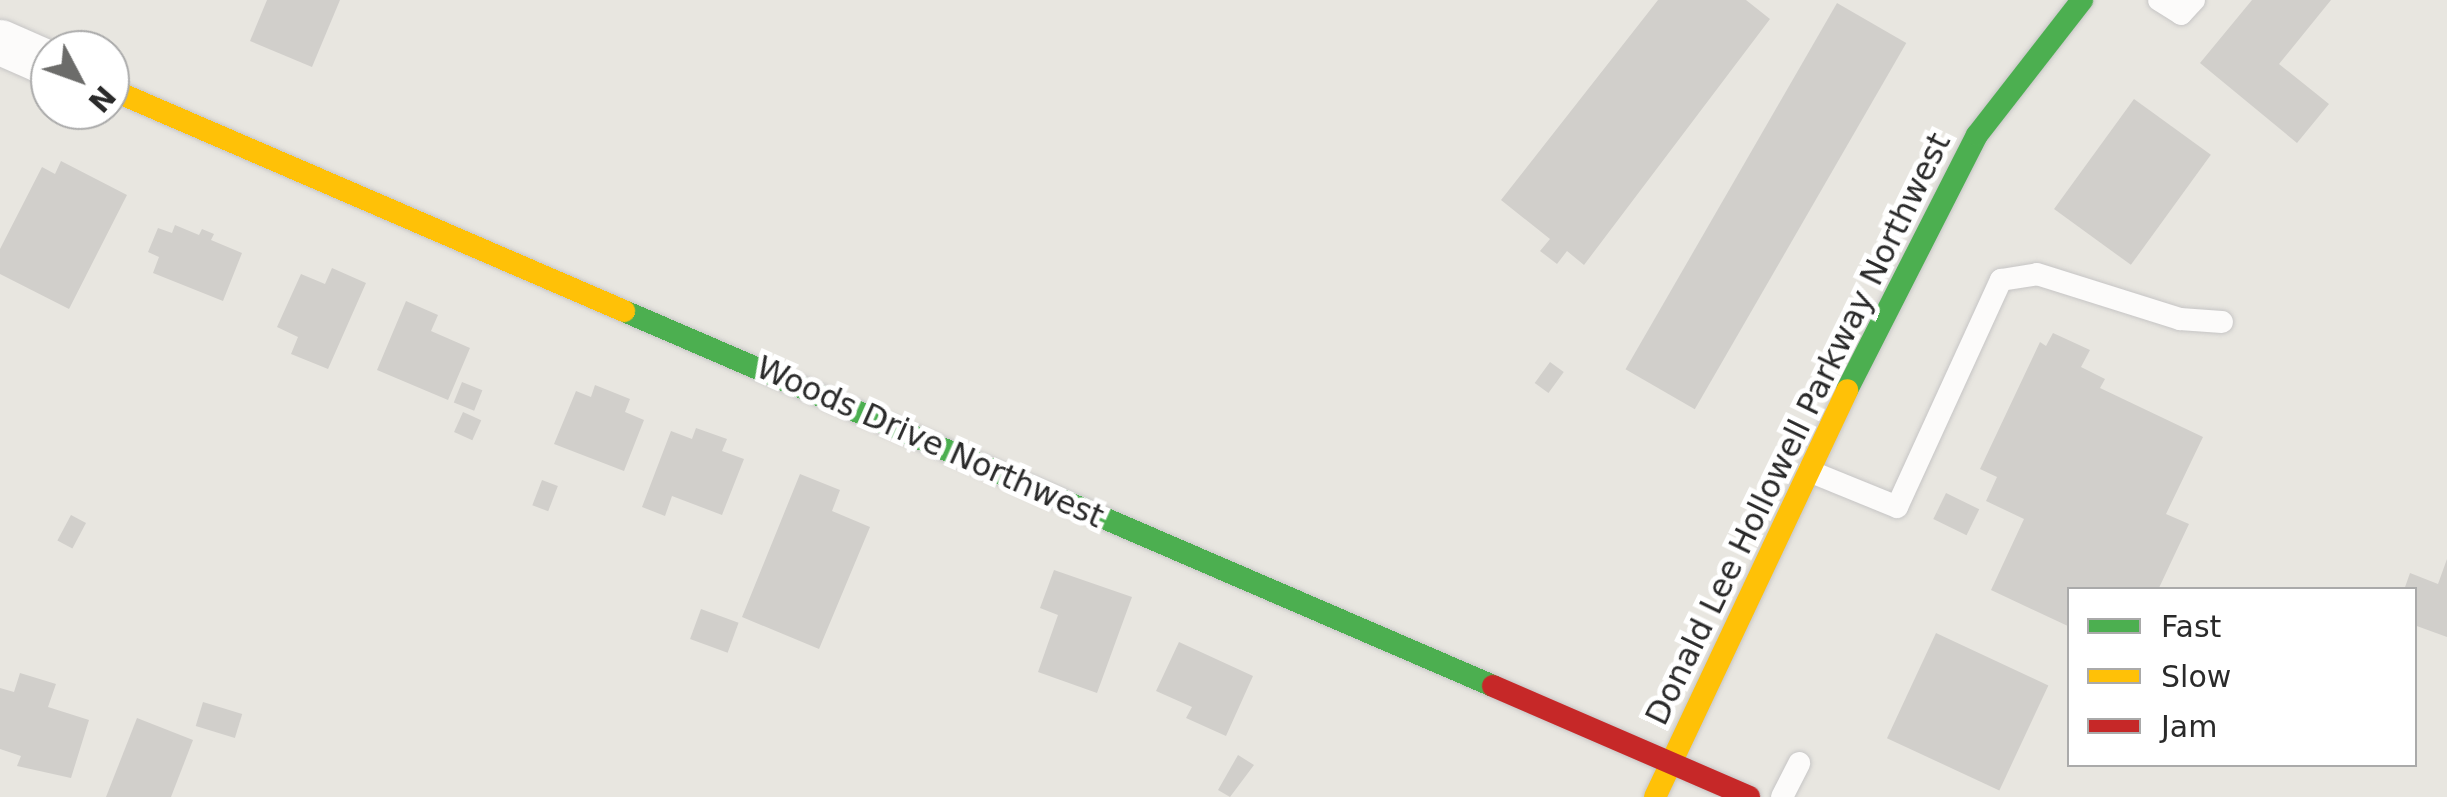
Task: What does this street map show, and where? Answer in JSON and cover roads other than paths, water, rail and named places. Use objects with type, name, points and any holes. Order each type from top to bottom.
[{"type":"street","name":"Donald Lee Hollowell Parkway Northwest","points":[[1656,797],[1809,471],[1977,135],[2082,0]]},
{"type":"street","points":[[0,42],[30,55]]},
{"type":"street","name":"Woods Drive Northwest","points":[[130,98],[1749,797]]},
{"type":"lane","points":[[2160,0],[2181,14],[2194,0]]},
{"type":"lane","points":[[1809,471],[1897,507],[2001,280],[2037,274],[2180,319],[2222,322]]},
{"type":"lane","points":[[1782,797],[1799,763]]}]
